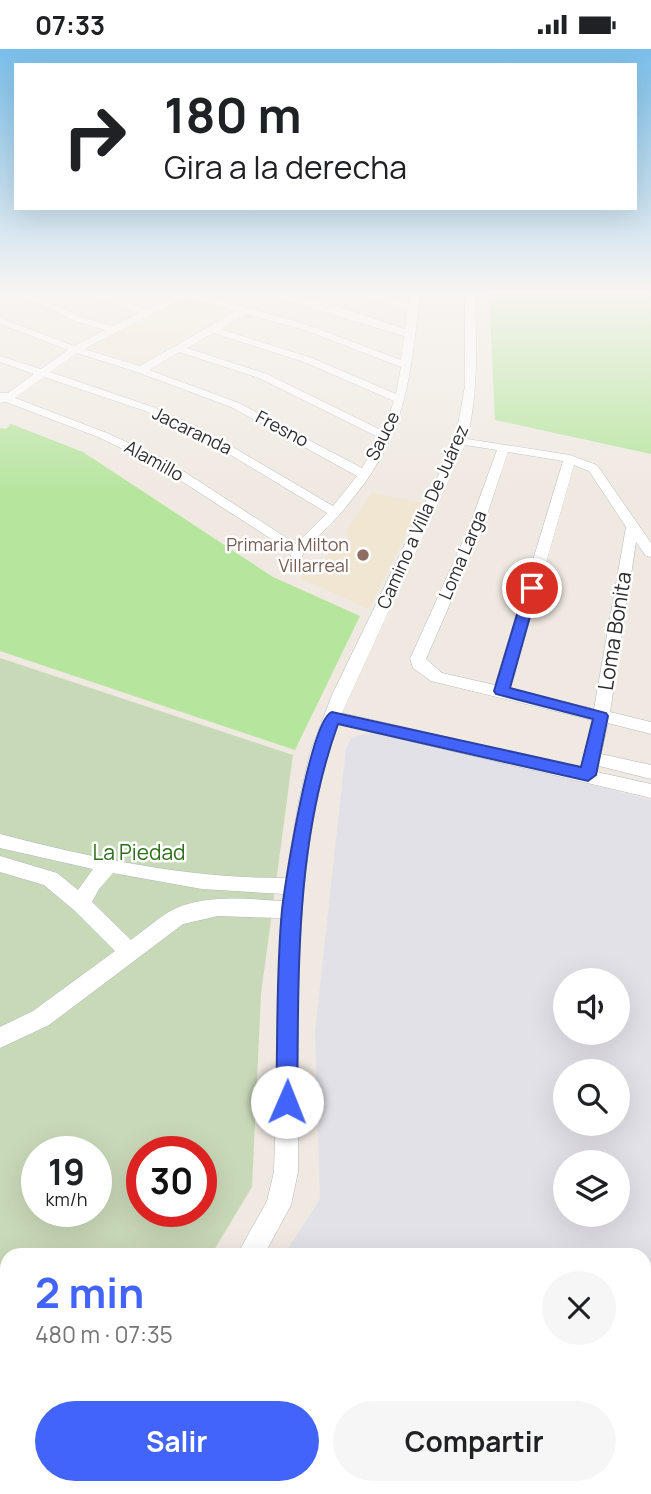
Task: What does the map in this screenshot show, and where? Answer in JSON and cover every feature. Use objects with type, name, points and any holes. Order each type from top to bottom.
[{"type":"street","name":"Jacaranda","points":[[1,359],[149,409],[200,432],[334,512]]},
{"type":"street","points":[[5,400],[61,359]]},
{"type":"street","name":"Fresno","points":[[108,359],[235,405],[363,474]]},
{"type":"street","points":[[141,370],[158,359]]},
{"type":"street","points":[[216,359],[294,389],[386,437]]},
{"type":"street","points":[[306,359],[401,400]]},
{"type":"street","points":[[391,359],[408,366]]},
{"type":"street","name":"Sauce","points":[[296,552],[354,490],[386,437],[401,400],[408,359]]},
{"type":"street","name":"Camino a Villa De Juárez","points":[[254,1248],[278,1205],[286,1172],[291,910],[308,801],[340,695],[461,441],[467,420],[471,359]]},
{"type":"street","name":"Alamillo","points":[[5,400],[106,436],[155,459],[296,552]]},
{"type":"street","points":[[461,441],[570,460],[588,466],[597,472],[651,553]]},
{"type":"street","name":"Loma Larga","points":[[501,691],[437,677],[423,669],[418,659],[475,530],[503,449]]},
{"type":"street","points":[[570,460],[501,691],[651,728]]},
{"type":"street","name":"Loma Bonita","points":[[590,766],[601,716],[632,528]]},
{"type":"street","points":[[330,725],[590,766],[651,772]]},
{"type":"street","points":[[590,766],[651,791]]},
{"type":"street","points":[[0,841],[42,853],[229,886],[295,886]]},
{"type":"street","points":[[0,864],[42,875],[81,904],[130,953]]},
{"type":"street","points":[[81,904],[92,883],[108,865]]},
{"type":"street","points":[[0,1038],[41,1018],[176,918],[192,911],[220,906],[291,910]]},
{"type":"shaded area","points":[[123,359],[150,359],[142,366]]},
{"type":"shaded area","name":"Primaria Milton Villarreal","points":[[372,493],[422,503],[369,609],[300,578],[314,563],[326,559],[332,551],[351,543],[346,532]]},
{"type":"shaded area","points":[[380,731],[651,800],[651,1248],[288,1248],[320,1199],[315,1032],[346,748],[352,737]]},
{"type":"green space","points":[[492,359],[651,359],[651,454],[495,420]]},
{"type":"green space","points":[[11,424],[83,452],[273,577],[360,616],[295,750],[0,651],[0,428],[6,429]]},
{"type":"green space","name":"La Piedad","points":[[0,658],[293,755],[261,994],[252,1187],[215,1248],[0,1248]]},
{"type":"place","name":"Primaria Milton Villarreal","points":[[363,555]]},
{"type":"route","points":[[287,1102],[291,910],[308,801],[319,753],[332,717],[588,775],[601,716],[501,691],[532,588]]}]
